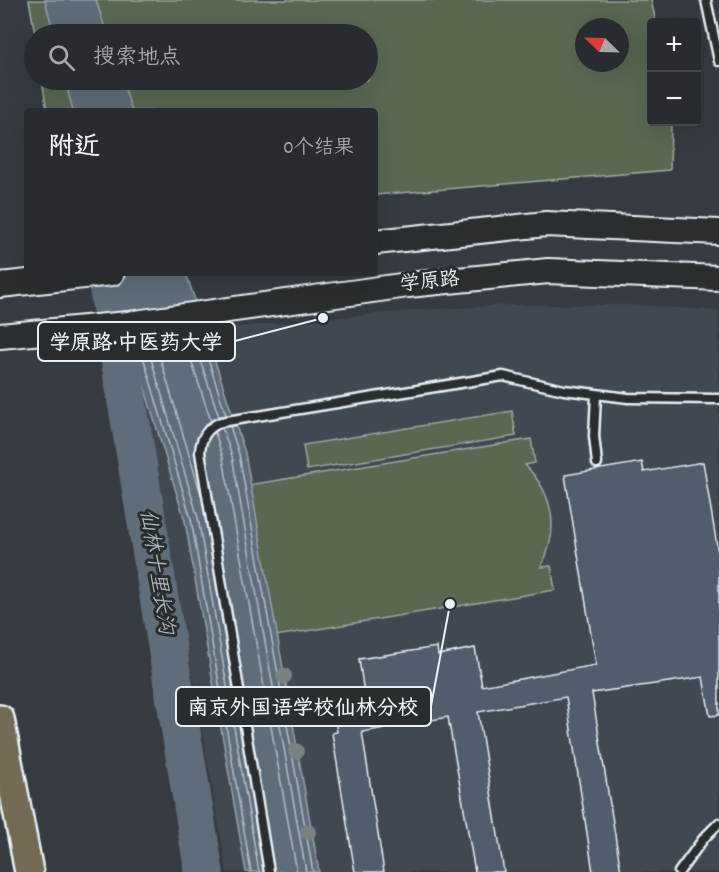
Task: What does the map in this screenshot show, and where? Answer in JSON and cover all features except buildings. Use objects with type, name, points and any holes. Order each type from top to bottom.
[{"type":"main road","points":[[0,719],[29,872]]},
{"type":"street","points":[[378,242],[546,224],[719,232]]},
{"type":"street","name":"学原路","points":[[0,336],[128,324],[408,285],[548,272],[719,278]]},
{"type":"street","points":[[0,285],[84,276]]},
{"type":"lane","points":[[706,0],[719,61]]},
{"type":"lane","points":[[269,872],[200,452],[203,437],[208,430],[221,422],[503,376],[533,384],[596,395],[628,398],[719,399]]},
{"type":"lane","points":[[596,395],[594,436],[597,463]]},
{"type":"lane","points":[[679,872],[704,838],[719,823]]},
{"type":"shaded area","points":[[510,305],[636,305],[719,311],[719,872],[227,872],[134,337],[420,310]]},
{"type":"green space","points":[[29,0],[651,0],[655,18],[647,18],[647,126],[671,126],[670,170],[378,195],[378,108],[47,108],[44,90],[378,90],[378,24],[33,24]]},
{"type":"green space","points":[[512,411],[516,436],[307,470],[303,445]]},
{"type":"green space","points":[[531,439],[535,463],[525,465],[542,488],[551,513],[551,540],[541,567],[551,566],[555,590],[264,638],[242,486]]},
{"type":"water","points":[[45,0],[96,0],[104,24],[51,24]]},
{"type":"water","points":[[68,90],[125,90],[131,108],[72,108]]},
{"type":"water","points":[[115,276],[187,276],[245,453],[319,872],[246,872],[185,521],[139,370]]},
{"type":"waterway","name":"仙林十里长沟","points":[[106,276],[204,872]]},
{"type":"place","name":"学原路·中医药大学","points":[[323,318]]},
{"type":"place","name":"南京外国语学校仙林分校","points":[[450,604]]}]
